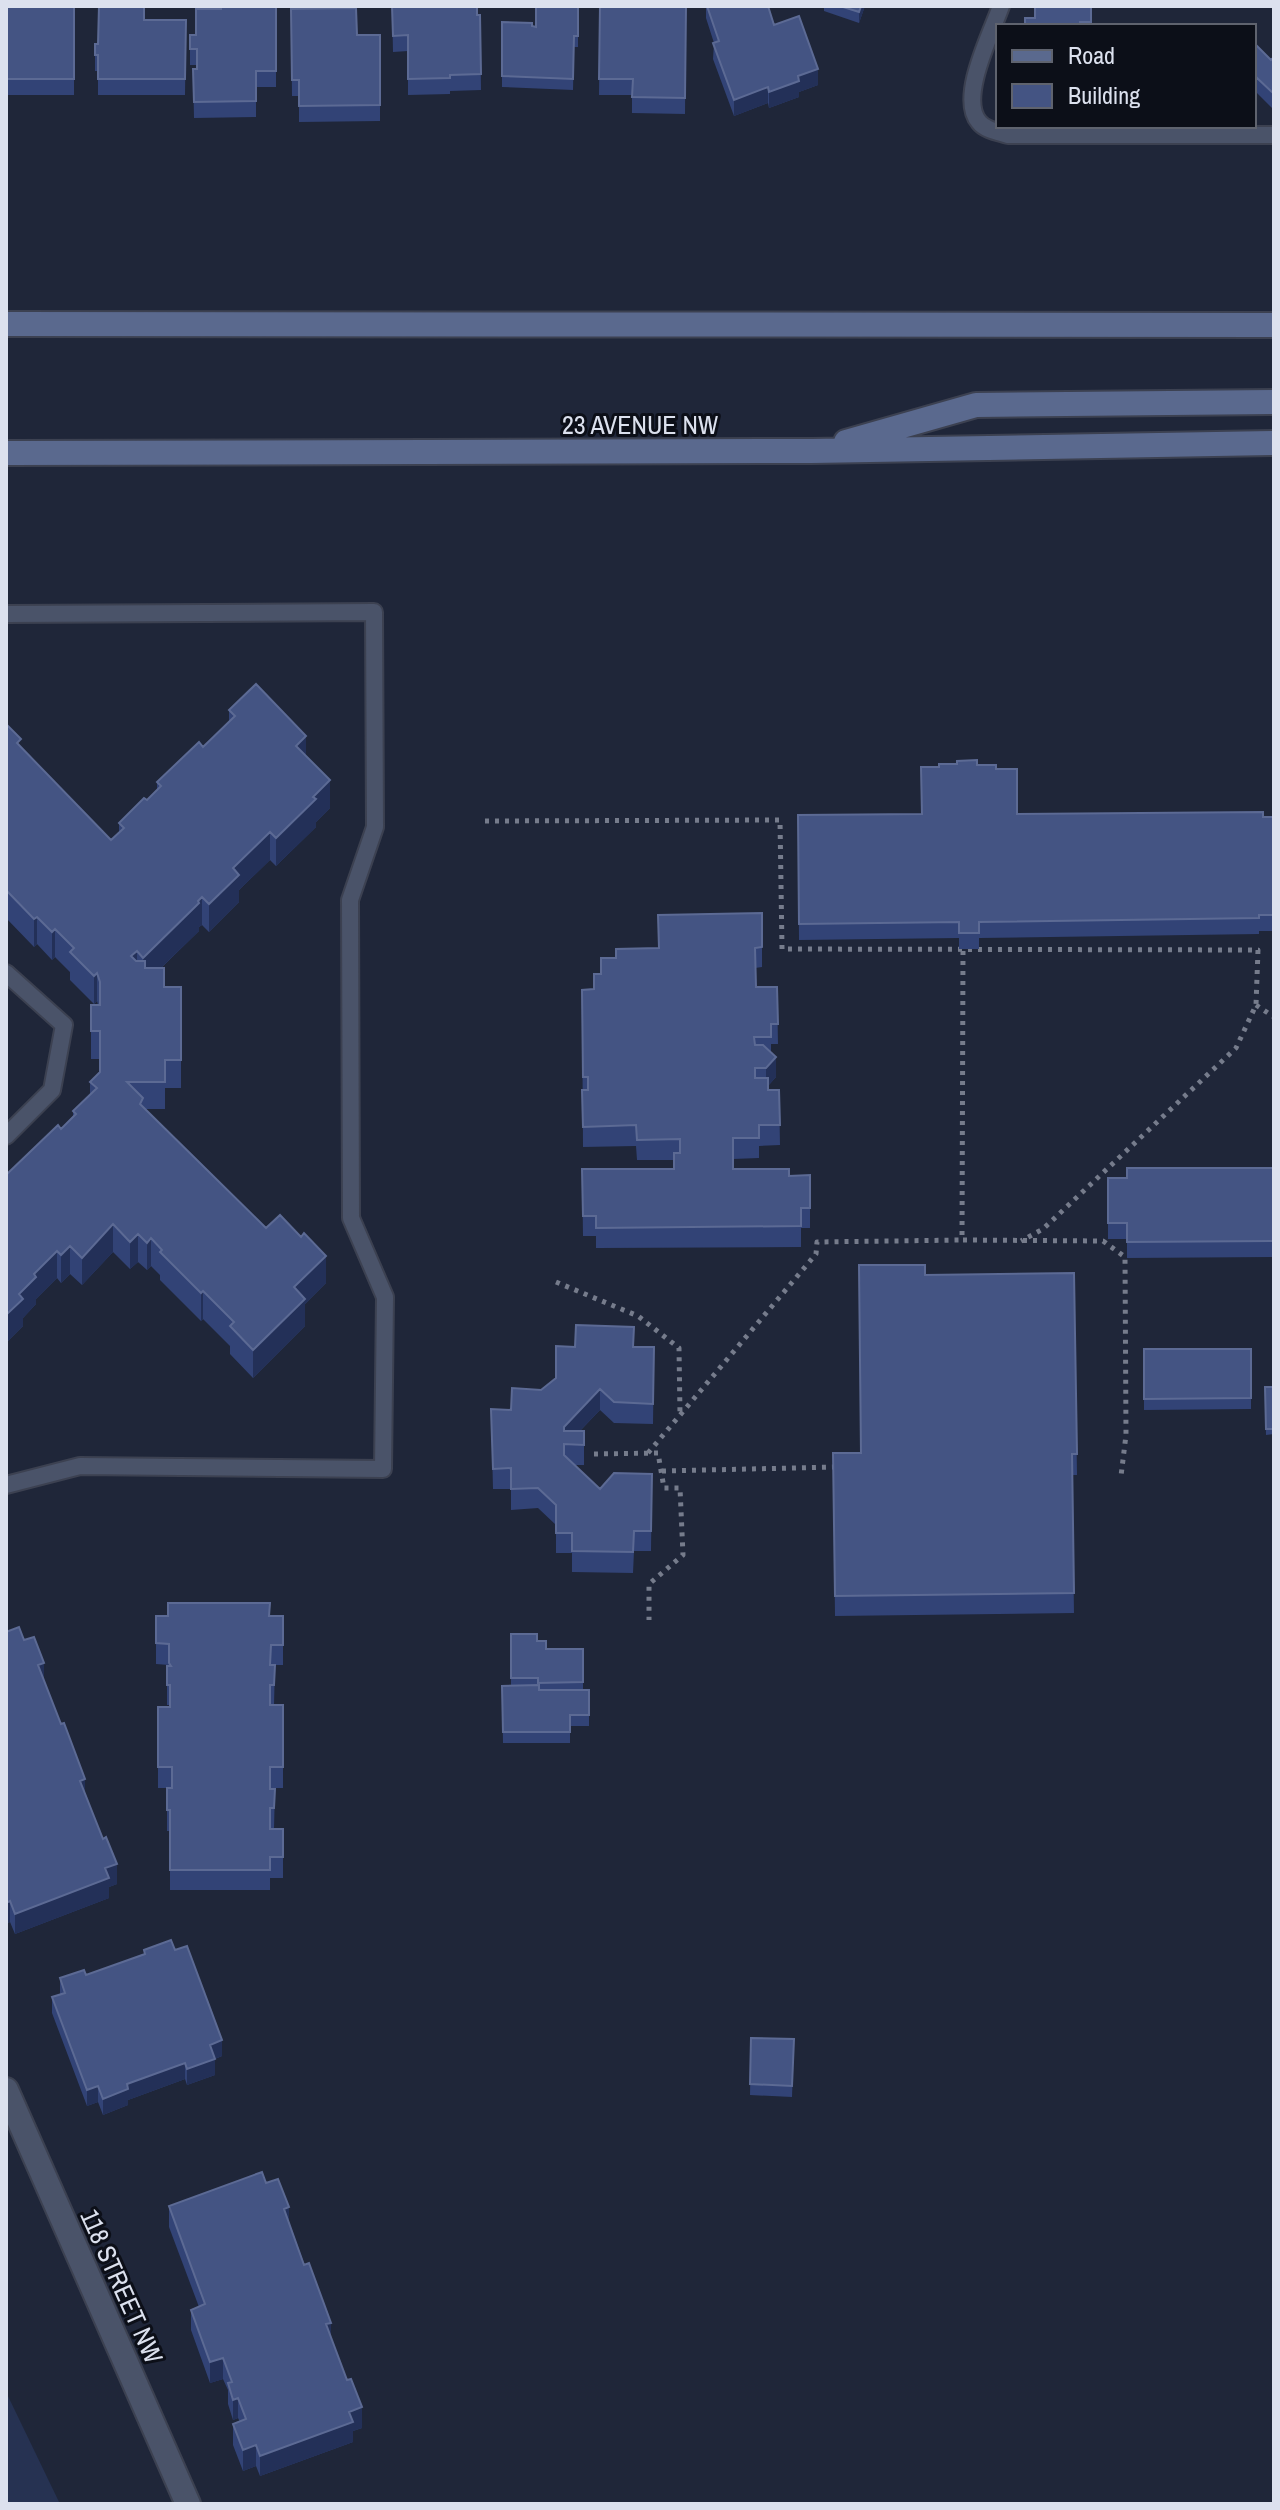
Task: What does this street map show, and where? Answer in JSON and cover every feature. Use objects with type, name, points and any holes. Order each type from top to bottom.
[{"type":"main road","points":[[6,324],[1274,325]]},
{"type":"main road","points":[[812,451],[976,405],[1274,402]]},
{"type":"main road","name":"23 AVENUE NW","points":[[6,453],[812,451],[1274,443]]},
{"type":"street","name":"118 STREET NW","points":[[6,2090],[188,2504]]},
{"type":"lane","points":[[1001,6],[973,82],[973,115],[981,126],[1008,135],[1274,135]]},
{"type":"lane","points":[[6,614],[374,612],[375,827],[350,900],[351,1218],[385,1297],[383,1469],[80,1466],[6,1485]]},
{"type":"lane","points":[[6,973],[64,1025],[52,1090],[6,1136]]},
{"type":"path","points":[[485,821],[780,820],[782,949],[1258,950],[1256,1005],[1236,1048],[1043,1229],[1021,1241]]},
{"type":"path","points":[[962,1240],[963,951]]},
{"type":"path","points":[[1256,1005],[1274,1017]]},
{"type":"path","points":[[648,1453],[816,1254],[817,1242],[1103,1241],[1125,1257],[1126,1435],[1121,1476]]},
{"type":"path","points":[[556,1282],[638,1316],[679,1348],[680,1415]]},
{"type":"path","points":[[594,1454],[658,1453],[664,1488],[680,1488],[683,1555],[649,1584],[649,1620]]},
{"type":"path","points":[[662,1471],[846,1467]]},
{"type":"shaded area","points":[[6,2392],[60,2504],[6,2504]]},
{"type":"building","points":[[6,6],[74,6],[74,79],[6,79]]},
{"type":"building","points":[[99,6],[144,6],[144,20],[186,20],[185,79],[98,79],[95,44],[98,44]]},
{"type":"building","points":[[221,6],[276,6],[276,71],[256,71],[256,101],[194,102],[193,69],[197,69],[197,49],[190,49],[190,35],[196,35],[196,9],[221,9]]},
{"type":"building","points":[[392,6],[477,6],[477,15],[480,15],[481,74],[408,79],[408,35],[393,36]]},
{"type":"building","points":[[536,6],[578,6],[573,79],[502,76],[502,22],[532,23],[536,27]]},
{"type":"building","points":[[600,6],[686,6],[685,98],[632,97],[633,79],[599,79]]},
{"type":"building","points":[[707,6],[768,6],[774,25],[799,16],[818,69],[798,76],[799,81],[769,92],[768,87],[734,100],[713,43],[719,41]]},
{"type":"building","points":[[840,6],[861,6],[859,12]]},
{"type":"building","points":[[1035,6],[1091,6],[1091,22],[1025,24],[1025,18],[1035,18]]},
{"type":"building","points":[[356,8],[357,35],[380,35],[380,105],[299,106],[299,80],[292,80],[291,9]]},
{"type":"building","points":[[1256,45],[1271,60],[1274,57],[1274,94],[1257,78]]},
{"type":"building","points":[[256,684],[306,736],[296,746],[330,780],[313,797],[316,799],[276,838],[270,832],[233,868],[239,875],[209,904],[202,897],[143,958],[137,951],[131,956],[136,961],[145,961],[145,968],[164,968],[164,987],[181,987],[181,1060],[165,1060],[165,1082],[127,1082],[143,1098],[140,1104],[266,1228],[280,1215],[301,1237],[304,1233],[326,1256],[294,1287],[305,1299],[253,1350],[230,1326],[234,1322],[160,1252],[162,1250],[151,1238],[147,1243],[138,1234],[130,1242],[113,1224],[82,1258],[70,1246],[61,1255],[57,1251],[34,1274],[36,1277],[19,1294],[23,1299],[6,1315],[6,1175],[58,1125],[61,1129],[76,1114],[73,1111],[97,1088],[90,1082],[100,1072],[100,1031],[91,1031],[91,1005],[100,1005],[100,982],[97,973],[94,976],[70,952],[74,948],[55,929],[52,932],[37,917],[34,919],[6,890],[6,724],[21,739],[17,743],[111,840],[124,828],[119,823],[161,786],[157,782],[199,742],[203,747],[235,716],[229,710]]},
{"type":"building","points":[[977,760],[977,765],[1017,769],[1017,814],[1263,812],[1263,817],[1274,817],[1274,915],[1259,915],[1259,918],[979,922],[979,933],[959,933],[959,922],[799,924],[798,815],[922,814],[921,767]]},
{"type":"building","points":[[762,913],[762,947],[755,948],[756,987],[777,987],[778,1024],[771,1024],[771,1037],[754,1037],[755,1045],[763,1045],[776,1057],[766,1068],[755,1068],[755,1078],[768,1078],[768,1090],[779,1090],[780,1125],[759,1125],[759,1138],[733,1138],[733,1169],[789,1169],[789,1176],[810,1175],[810,1208],[801,1208],[801,1226],[596,1228],[596,1216],[583,1216],[582,1169],[674,1169],[674,1153],[680,1153],[680,1139],[637,1140],[636,1125],[583,1127],[582,1090],[588,1090],[588,1077],[583,1077],[582,990],[594,989],[594,974],[601,974],[601,958],[616,958],[616,949],[659,948],[658,915]]},
{"type":"building","points":[[1127,1168],[1274,1168],[1274,1241],[1127,1242],[1127,1223],[1108,1223],[1108,1178],[1127,1178]]},
{"type":"building","points":[[859,1265],[925,1265],[925,1275],[1074,1273],[1077,1454],[1072,1454],[1074,1593],[835,1596],[833,1453],[861,1453]]},
{"type":"building","points":[[576,1325],[634,1327],[633,1347],[654,1347],[653,1404],[614,1402],[600,1389],[564,1427],[564,1431],[584,1431],[584,1445],[564,1444],[564,1455],[600,1489],[614,1473],[652,1474],[651,1531],[634,1531],[633,1552],[572,1551],[572,1533],[556,1533],[556,1505],[538,1488],[511,1489],[511,1468],[493,1469],[491,1409],[511,1410],[512,1388],[541,1390],[556,1378],[556,1346],[575,1347]]},
{"type":"building","points":[[1144,1349],[1251,1349],[1251,1398],[1144,1399]]},
{"type":"building","points":[[1265,1387],[1274,1387],[1274,1429],[1266,1429]]},
{"type":"building","points":[[168,1603],[270,1603],[269,1616],[283,1616],[283,1645],[271,1645],[270,1665],[275,1665],[274,1685],[270,1685],[270,1705],[283,1705],[283,1767],[270,1767],[270,1789],[275,1789],[274,1808],[270,1808],[270,1829],[283,1829],[283,1857],[270,1857],[270,1870],[170,1870],[167,1788],[172,1788],[172,1767],[158,1767],[158,1707],[170,1707],[167,1666],[171,1666],[169,1644],[156,1643],[156,1616],[168,1616]]},
{"type":"building","points":[[19,1627],[24,1640],[34,1637],[44,1663],[38,1665],[85,1779],[80,1781],[103,1839],[106,1837],[117,1864],[105,1868],[109,1878],[15,1914],[10,1901],[6,1903],[6,1632]]},
{"type":"building","points":[[511,1634],[537,1634],[537,1641],[546,1641],[546,1649],[583,1649],[583,1682],[538,1683],[538,1678],[511,1678]]},
{"type":"building","points":[[539,1685],[539,1690],[589,1690],[589,1715],[570,1715],[570,1732],[503,1732],[502,1686]]},
{"type":"building","points":[[171,1940],[175,1950],[187,1946],[222,2040],[210,2045],[215,2059],[187,2069],[185,2063],[127,2084],[128,2089],[103,2099],[98,2086],[87,2090],[52,1997],[65,1993],[60,1978],[84,1970],[86,1975],[145,1954],[144,1950]]},
{"type":"building","points":[[751,2038],[794,2039],[792,2086],[750,2084]]},
{"type":"building","points":[[262,2172],[266,2183],[278,2179],[289,2207],[284,2209],[304,2265],[309,2263],[331,2323],[326,2324],[347,2380],[351,2379],[362,2407],[349,2412],[353,2422],[260,2456],[256,2445],[243,2450],[233,2424],[246,2419],[238,2398],[233,2400],[228,2383],[232,2382],[223,2358],[210,2362],[191,2310],[205,2304],[169,2206]]}]
